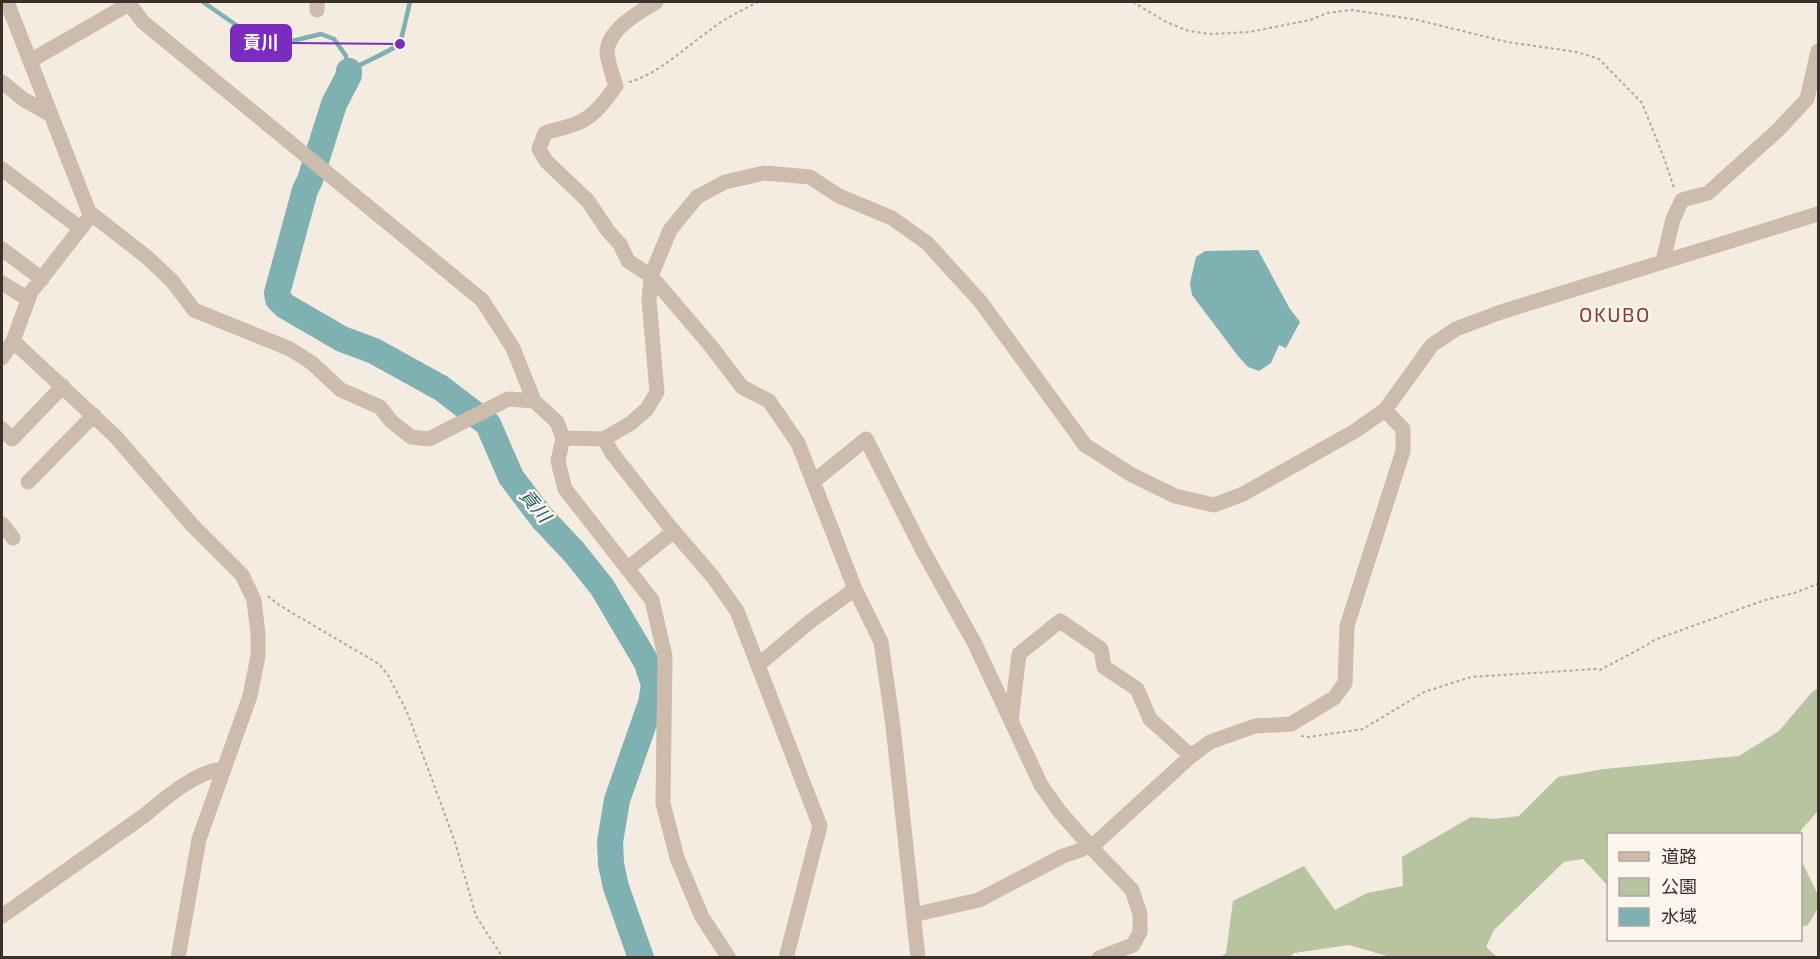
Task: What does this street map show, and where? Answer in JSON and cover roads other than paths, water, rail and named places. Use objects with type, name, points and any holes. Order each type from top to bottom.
[{"type":"street","points":[[7,2],[92,214],[148,258],[173,282],[194,310],[290,349],[312,363],[341,390],[380,407],[391,421],[411,437],[429,439],[507,399],[534,401]]},
{"type":"street","points":[[656,2],[621,27],[610,41],[608,53],[616,86],[589,117],[581,122],[545,133],[539,149],[546,161],[588,201],[608,231],[620,244],[628,261],[651,276],[710,345],[742,387],[769,401],[798,443],[855,588],[881,642],[893,726],[918,957]]},
{"type":"street","points":[[30,61],[128,3],[143,22],[206,75],[482,300],[513,348],[534,401],[557,422],[564,438],[558,461],[565,489],[652,600],[665,656],[663,803],[677,858],[702,917],[729,957]]},
{"type":"street","points":[[1663,261],[1673,219],[1683,200],[1708,193],[1778,130],[1807,99],[1818,51]]},
{"type":"street","points":[[2,82],[23,99],[51,115]]},
{"type":"street","points":[[2,169],[80,228]]},
{"type":"street","points":[[564,438],[604,439],[631,423],[647,409],[657,392],[650,321],[651,276],[670,230],[697,197],[725,182],[764,173],[810,177],[839,196],[892,218],[927,243],[980,301],[1085,445],[1132,475],[1175,496],[1214,505],[1243,494],[1355,431],[1385,410],[1432,345],[1456,329],[1500,312],[1818,214]]},
{"type":"street","points":[[2,358],[13,341],[28,299],[92,214]]},
{"type":"street","points":[[2,249],[42,279]]},
{"type":"street","points":[[2,283],[28,299]]},
{"type":"street","points":[[13,341],[115,436],[193,526],[243,575],[254,600],[258,656],[249,696],[199,840],[178,957]]},
{"type":"street","points":[[2,429],[12,439],[63,386]]},
{"type":"street","points":[[913,915],[979,900],[1063,856],[1098,841],[1191,756],[1210,742],[1255,726],[1290,724],[1334,698],[1345,683],[1347,626],[1402,452],[1403,429],[1385,410]]},
{"type":"street","points":[[28,482],[94,415]]},
{"type":"street","points":[[604,439],[612,453],[713,577],[737,611],[820,826],[786,957]]},
{"type":"street","points":[[813,482],[866,439],[922,549],[975,644],[1041,786],[1060,812],[1132,890],[1140,914],[1140,932],[1133,945],[1099,957]]},
{"type":"street","points":[[2,524],[13,537]]},
{"type":"street","points":[[627,569],[674,531]]},
{"type":"street","points":[[758,664],[855,588]]},
{"type":"street","points":[[1011,721],[1019,654],[1060,621],[1101,649],[1104,667],[1137,689],[1150,718],[1191,756]]},
{"type":"street","points":[[2,916],[145,815],[163,799],[205,773],[224,769]]},
{"type":"water","points":[[1258,250],[1290,309],[1300,322],[1286,348],[1279,345],[1271,363],[1259,371],[1248,367],[1238,356],[1192,295],[1190,283],[1196,257],[1205,251]]},
{"type":"waterway","points":[[203,2],[242,29],[265,40],[284,43],[321,34],[334,39],[346,56],[349,71],[400,44],[410,2]]},
{"type":"waterway","name":"貢川","points":[[349,71],[334,104],[305,190],[277,293],[278,299],[285,306],[342,339],[374,351],[441,388],[488,424],[511,477],[542,518],[574,552],[602,587],[647,663],[654,685],[651,703],[617,800],[610,842],[611,864],[616,887],[641,958]]},
{"type":"place","name":"貢川","points":[[400,44]]},
{"type":"district","name":"OKUBO","points":[[1615,315]]}]
